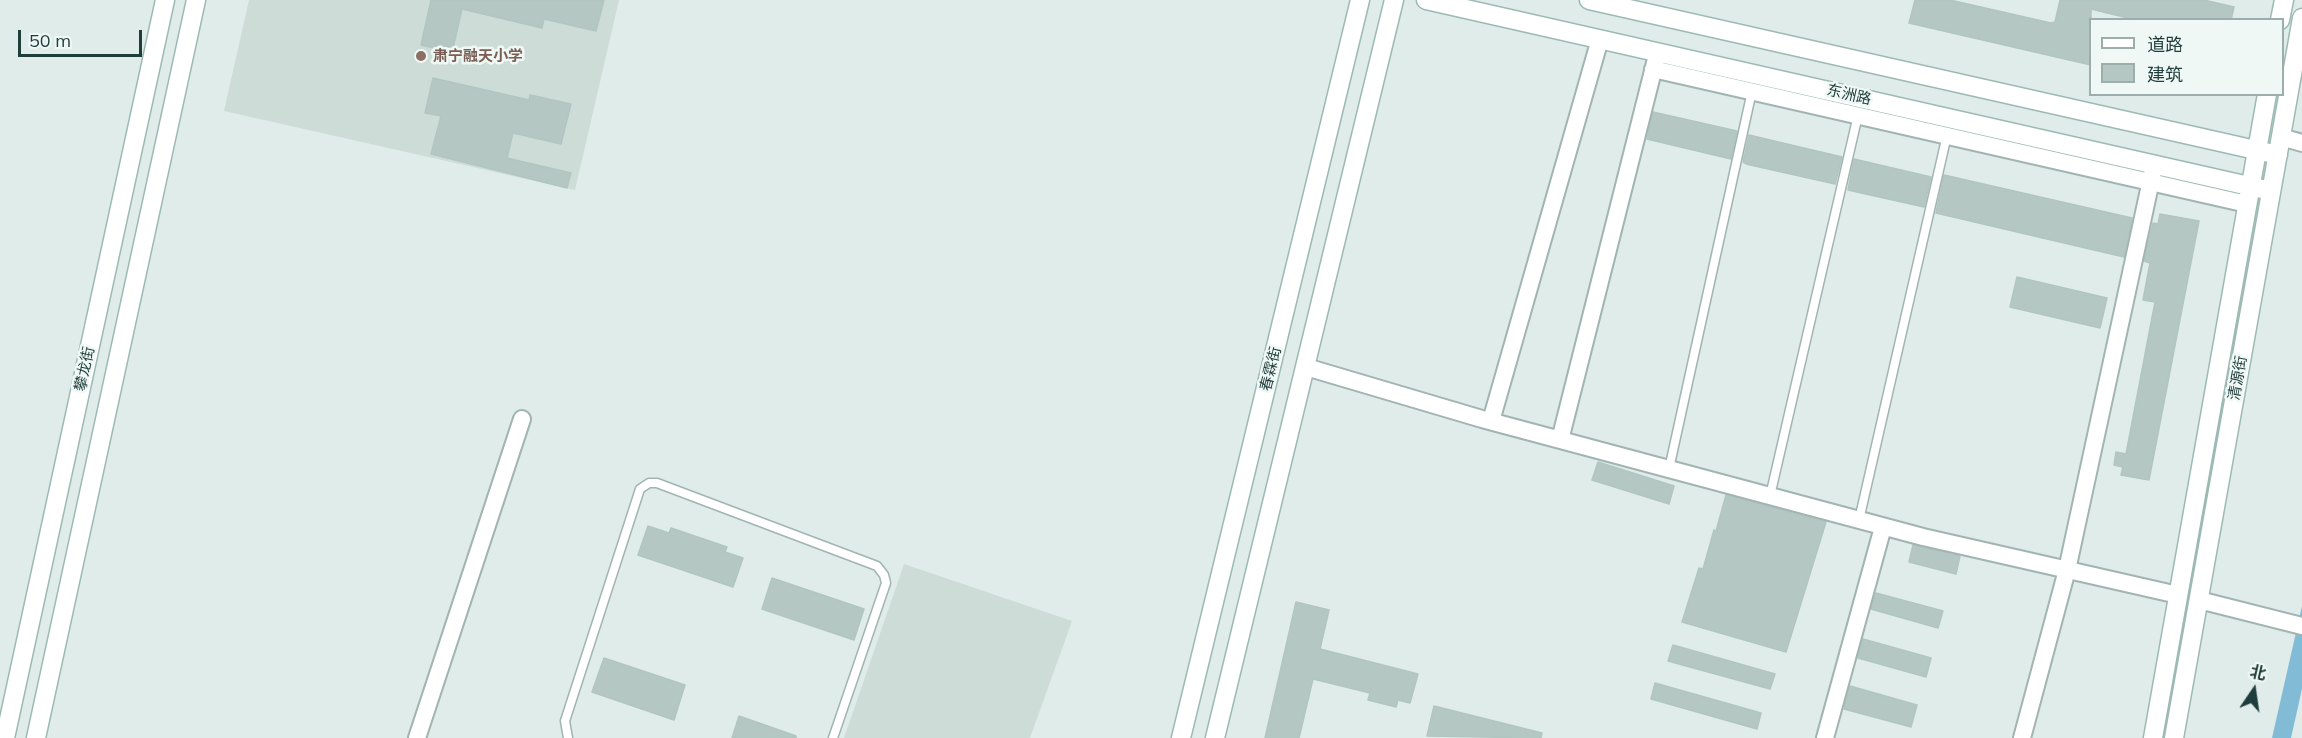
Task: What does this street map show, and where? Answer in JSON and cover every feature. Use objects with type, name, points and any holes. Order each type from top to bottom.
[{"type":"street","name":"攀龙街","points":[[5,738],[165,0]]},
{"type":"street","name":"攀龙街","points":[[36,738],[196,0]]},
{"type":"street","name":"春霖街","points":[[1181,738],[1360,0]]},
{"type":"street","points":[[1215,738],[1394,0]]},
{"type":"street","name":"东洲路","points":[[1426,0],[1600,39],[1655,60],[2249,195],[2271,191]]},
{"type":"street","points":[[1589,0],[2257,151],[2302,143]]},
{"type":"street","points":[[2280,18],[2284,0]]},
{"type":"street","name":"清源街","points":[[2174,738],[2302,18]]},
{"type":"street","points":[[1491,421],[1600,39]]},
{"type":"street","points":[[1560,440],[1655,60],[1752,91],[1947,135],[2153,173],[2067,570],[2022,738]]},
{"type":"street","name":"清源街","points":[[2153,738],[2267,96]]},
{"type":"street","points":[[1306,367],[1491,421],[1858,520],[2178,595]]},
{"type":"street","points":[[417,738],[522,419]]},
{"type":"street","points":[[1825,738],[1883,526]]},
{"type":"street","points":[[2199,600],[2300,625]]},
{"type":"lane","points":[[1669,469],[1752,91]]},
{"type":"lane","points":[[1770,496],[1858,115]]},
{"type":"lane","points":[[1858,520],[1947,135]]},
{"type":"lane","points":[[568,738],[565,721],[640,489],[648,483],[657,483],[877,566],[884,575],[886,583],[833,738]]},
{"type":"shaded area","name":"肃宁融天小学","points":[[249,0],[619,0],[575,190],[224,111]]},
{"type":"shaded area","points":[[904,564],[1072,621],[1030,738],[844,738]]},
{"type":"water","points":[[2302,606],[2302,689],[2291,738],[2272,738]]},
{"type":"building","points":[[431,0],[604,0],[596,31],[544,19],[542,28],[462,9],[452,52],[421,45]]},
{"type":"building","points":[[1915,0],[1950,0],[2051,23],[2055,22],[2060,0],[2204,0],[2234,7],[2231,18],[2128,18],[2091,9],[2089,65],[1909,23]]},
{"type":"building","points":[[433,78],[529,100],[530,95],[571,104],[561,144],[513,133],[507,158],[571,173],[567,188],[431,154],[441,116],[425,113]]},
{"type":"building","points":[[1653,112],[1737,131],[1731,159],[1647,139]]},
{"type":"building","points":[[1749,135],[1842,157],[1835,184],[1746,164],[1743,162]]},
{"type":"building","points":[[1854,159],[1931,177],[1924,207],[1848,190]]},
{"type":"building","points":[[1944,175],[2132,218],[2124,257],[1936,213]]},
{"type":"building","points":[[2160,214],[2199,221],[2149,480],[2121,475],[2123,467],[2114,465],[2116,452],[2126,454],[2155,302],[2143,300],[2150,263],[2144,261],[2153,223],[2158,224]]},
{"type":"building","points":[[2017,277],[2107,298],[2100,328],[2010,307]]},
{"type":"building","points":[[1598,462],[1674,486],[1669,504],[1592,480]]},
{"type":"building","points":[[1726,495],[1826,522],[1786,652],[1682,622],[1699,568],[1703,569]]},
{"type":"building","points":[[648,526],[669,533],[671,528],[727,547],[725,552],[743,558],[733,587],[638,555]]},
{"type":"building","points":[[1913,545],[1960,556],[1956,574],[1909,562]]},
{"type":"building","points":[[772,578],[864,609],[854,640],[762,609]]},
{"type":"building","points":[[1876,593],[1943,611],[1938,628],[1871,609]]},
{"type":"building","points":[[1296,602],[1329,610],[1320,649],[1418,674],[1410,703],[1398,700],[1396,707],[1368,700],[1370,693],[1313,679],[1299,738],[1265,738]]},
{"type":"building","points":[[1863,639],[1931,658],[1926,677],[1858,658]]},
{"type":"building","points":[[1673,645],[1775,674],[1770,689],[1668,661]]},
{"type":"building","points":[[604,658],[685,685],[674,720],[592,692]]},
{"type":"building","points":[[1655,683],[1761,713],[1757,729],[1651,699]]},
{"type":"building","points":[[1850,686],[1917,705],[1911,727],[1844,709]]},
{"type":"building","points":[[1434,706],[1542,733],[1541,738],[1427,736]]},
{"type":"building","points":[[739,716],[796,736],[796,738],[732,738]]},
{"type":"place","name":"肃宁融天小学","points":[[421,56]]}]
